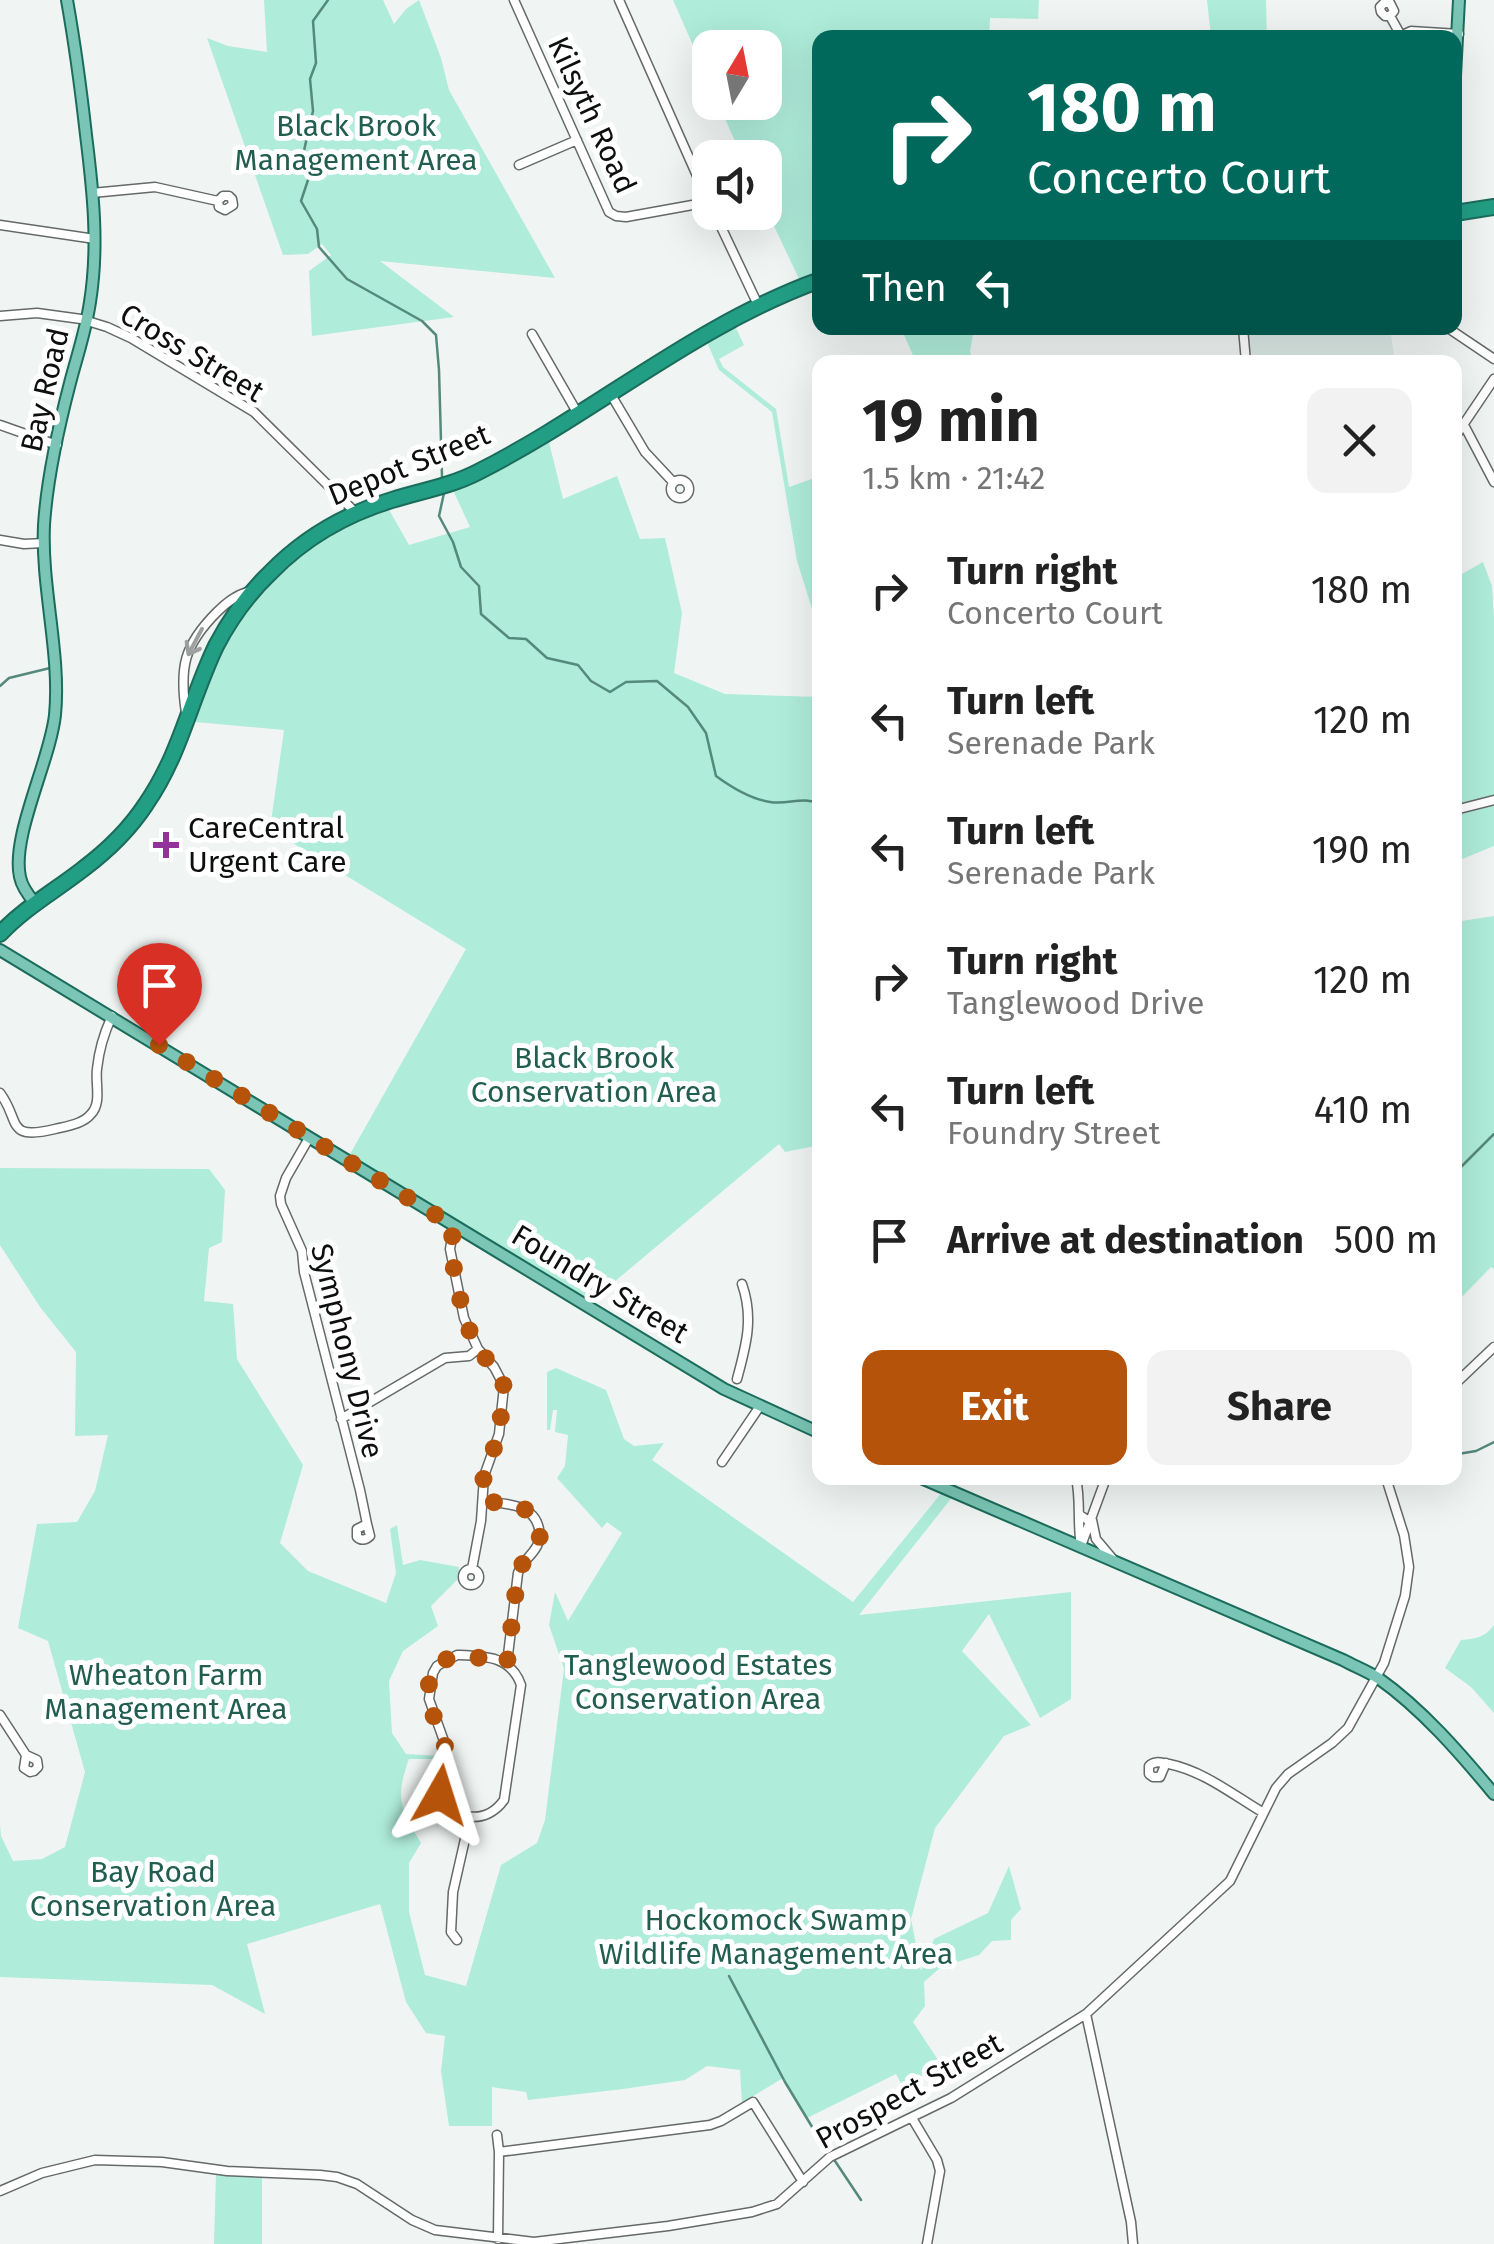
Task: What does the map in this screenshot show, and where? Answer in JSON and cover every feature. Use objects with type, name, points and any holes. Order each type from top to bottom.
[{"type":"highway","points":[[1462,212],[1494,206]]},
{"type":"highway","name":"Depot Street","points":[[0,934],[14,919],[87,866],[124,832],[143,808],[168,770],[217,645],[235,615],[271,571],[300,547],[328,528],[388,501],[470,476],[578,414],[672,352],[812,284]]},
{"type":"main road","name":"Bay Road","points":[[35,903],[21,880],[19,864],[55,712],[44,543],[46,505],[86,320],[95,239],[67,0]]},
{"type":"main road","points":[[1459,30],[1460,0]]},
{"type":"main road","name":"Foundry Street","points":[[0,950],[724,1389],[812,1429]]},
{"type":"main road","points":[[938,1485],[1377,1678],[1466,1760],[1494,1794]]},
{"type":"street","name":"Kilsyth Road","points":[[514,0],[612,215],[626,217],[692,206]]},
{"type":"street","points":[[619,0],[692,163]]},
{"type":"street","points":[[1390,16],[1396,30]]},
{"type":"street","points":[[519,165],[577,140]]},
{"type":"street","points":[[92,193],[154,187],[218,201]]},
{"type":"street","points":[[0,224],[95,239]]},
{"type":"street","points":[[723,230],[759,307]]},
{"type":"street","name":"Cross Street","points":[[0,316],[37,313],[86,320],[135,340],[254,412],[357,514]]},
{"type":"street","points":[[532,334],[578,414]]},
{"type":"street","points":[[1458,335],[1494,359]]},
{"type":"street","points":[[1462,428],[1494,379]]},
{"type":"street","points":[[610,394],[645,452],[672,482]]},
{"type":"street","points":[[0,425],[57,445]]},
{"type":"street","points":[[1464,425],[1494,482]]},
{"type":"street","points":[[0,540],[44,543]]},
{"type":"street","points":[[188,721],[184,680],[190,643],[225,604],[254,590]]},
{"type":"street","points":[[1462,808],[1494,800]]},
{"type":"street","points":[[0,1093],[12,1122],[28,1132],[38,1133],[86,1119],[96,1106],[97,1064],[112,1016]]},
{"type":"street","name":"Symphony Drive","points":[[310,1138],[282,1187],[281,1204],[302,1251],[367,1524]]},
{"type":"street","points":[[454,1226],[450,1249],[464,1318],[478,1350],[494,1367],[504,1386],[499,1434],[484,1476],[484,1501],[472,1569]]},
{"type":"street","points":[[738,1396],[736,1379],[749,1320],[742,1284]]},
{"type":"street","points":[[1462,1377],[1494,1346]]},
{"type":"street","points":[[342,1419],[445,1358],[469,1356],[478,1350]]},
{"type":"street","points":[[724,1389],[736,1379]]},
{"type":"street","points":[[722,1462],[760,1406]]},
{"type":"street","points":[[1077,1485],[1081,1546]]},
{"type":"street","points":[[1081,1546],[1104,1485]]},
{"type":"street","name":"Prospect Street","points":[[0,2190],[42,2173],[95,2160],[162,2162],[227,2172],[320,2175],[357,2184],[428,2228],[534,2243],[769,2208],[822,2163],[951,2098],[1086,2014],[1227,1884],[1272,1793],[1285,1777],[1348,1728],[1377,1678],[1403,1604],[1409,1574],[1404,1535],[1388,1485]]},
{"type":"street","points":[[484,1501],[526,1509],[534,1516],[540,1536],[518,1573],[507,1663]]},
{"type":"street","points":[[1080,1515],[1092,1520]]},
{"type":"street","points":[[1092,1520],[1096,1539],[1115,1561]]},
{"type":"street","points":[[457,1655],[507,1663],[521,1685],[504,1800],[493,1813],[470,1816],[452,1810],[440,1795],[445,1744],[430,1709],[433,1674],[437,1666],[457,1655]]},
{"type":"street","points":[[0,1715],[26,1755]]},
{"type":"street","points":[[1166,1764],[1197,1773],[1262,1812]]},
{"type":"street","points":[[457,1940],[451,1932],[452,1892],[470,1816]]},
{"type":"street","points":[[1086,2014],[1131,2222],[1132,2244]]},
{"type":"street","points":[[499,2152],[710,2125],[752,2102],[802,2182]]},
{"type":"street","points":[[912,2118],[940,2171],[927,2244]]},
{"type":"street","points":[[497,2136],[498,2239]]},
{"type":"shaded area","points":[[1248,335],[1391,335],[1394,355],[1252,355]]},
{"type":"green space","name":"Black Brook Management Area","points":[[264,0],[383,0],[394,24],[419,0],[449,90],[555,278],[380,261],[454,317],[312,336],[309,271],[331,255],[322,244],[308,254],[283,255],[207,38],[228,46],[267,52]]},
{"type":"green space","points":[[673,0],[1039,0],[1038,19],[990,18],[989,30],[812,30],[812,278],[801,283],[776,230],[782,230],[782,140],[734,140],[726,120],[782,120],[782,30],[692,30],[692,43]]},
{"type":"green space","points":[[1207,0],[1266,0],[1267,30],[1210,30]]},
{"type":"green space","points":[[735,326],[744,345],[719,359],[723,367],[776,409],[789,487],[812,479],[812,609],[797,561],[772,412],[719,370],[706,340]]},
{"type":"green space","points":[[904,335],[973,335],[971,355],[913,355]]},
{"type":"green space","name":"Black Brook Conservation Area","points":[[548,438],[563,499],[617,476],[640,539],[665,538],[682,613],[674,673],[725,694],[812,697],[812,1147],[785,1152],[779,1144],[589,1303],[349,1156],[466,949],[270,829],[284,730],[195,722],[225,648],[243,617],[289,565],[350,525],[388,508],[409,545],[470,527],[452,488]]},
{"type":"green space","points":[[1483,562],[1492,586],[1494,846],[1462,859],[1462,574]]},
{"type":"green space","points":[[1494,916],[1494,1269],[1491,1267],[1462,1297],[1462,921]]},
{"type":"green space","points":[[0,1168],[209,1169],[225,1190],[222,1242],[209,1248],[204,1301],[233,1304],[237,1359],[303,1465],[280,1543],[308,1571],[386,1603],[396,1573],[390,1529],[397,1525],[403,1565],[420,1560],[459,1567],[457,1580],[431,1606],[438,1626],[403,1651],[389,1681],[392,1733],[406,1754],[439,1756],[409,1759],[401,1794],[404,1812],[421,1843],[409,1863],[409,1912],[425,1975],[466,1986],[501,1865],[537,1843],[545,1820],[564,1669],[549,1625],[555,1592],[568,1621],[622,1533],[607,1522],[602,1528],[557,1478],[565,1466],[568,1435],[555,1432],[557,1410],[553,1410],[547,1430],[547,1372],[556,1368],[606,1390],[624,1439],[634,1446],[664,1443],[652,1460],[853,1602],[943,1491],[953,1496],[859,1615],[1071,1592],[1071,1699],[1040,1718],[989,1614],[962,1651],[1031,1725],[1004,1736],[935,1828],[911,1919],[921,1971],[934,1939],[988,1913],[1009,1866],[1021,1909],[1011,1920],[1011,1940],[992,1941],[979,1955],[941,1967],[924,1982],[925,2006],[913,2022],[942,2066],[902,2085],[896,2074],[807,2118],[783,2078],[742,2103],[740,2070],[707,2066],[685,2080],[528,2100],[526,2092],[492,2087],[492,2126],[449,2126],[441,2071],[445,2036],[426,2033],[406,2002],[380,1904],[247,1944],[265,2014],[212,1985],[0,1977],[0,1824],[1,1836],[13,1861],[42,1859],[65,1847],[85,1772],[48,1641],[18,1628],[37,1524],[77,1522],[95,1491],[108,1435],[75,1436],[76,1352],[40,1307],[0,1245]]},
{"type":"green space","points":[[1494,1625],[1494,1713],[1471,1687],[1445,1668],[1461,1640],[1480,1637]]},
{"type":"green space","points":[[216,2174],[262,2178],[262,2244],[214,2244]]},
{"type":"waterway","points":[[328,0],[313,21],[313,111],[303,155],[309,177],[301,201],[317,229],[319,247],[347,279],[422,321],[436,335],[442,477]]},
{"type":"waterway","points":[[444,493],[439,516],[461,567],[479,586],[481,614],[509,638],[526,639],[547,658],[578,665],[591,681],[610,692],[626,682],[657,681],[688,707],[706,733],[716,776],[763,800],[812,802]]},
{"type":"waterway","points":[[0,686],[9,678],[50,668]]},
{"type":"waterway","points":[[1462,1166],[1494,1134]]},
{"type":"waterway","points":[[1462,1453],[1494,1442]]},
{"type":"waterway","points":[[729,1976],[826,2150]]},
{"type":"waterway","points":[[835,2161],[861,2200]]},
{"type":"place","name":"CareCentral Urgent Care","points":[[166,845]]},
{"type":"route","points":[[159,1045],[454,1226],[450,1249],[464,1318],[478,1350],[494,1367],[504,1386],[499,1434],[481,1494],[484,1501],[526,1509],[534,1516],[540,1536],[518,1573],[507,1663],[457,1655],[437,1666],[433,1674],[430,1709],[445,1744],[440,1795]]},
{"type":"park label","name":"Tanglewood Estates Conservation Area","points":[[698,1682]]},
{"type":"park label","name":"Wheaton Farm Management Area","points":[[166,1692]]},
{"type":"park label","name":"Bay Road Conservation Area","points":[[153,1889]]},
{"type":"park label","name":"Hockomock Swamp Wildlife Management Area","points":[[776,1937]]}]
